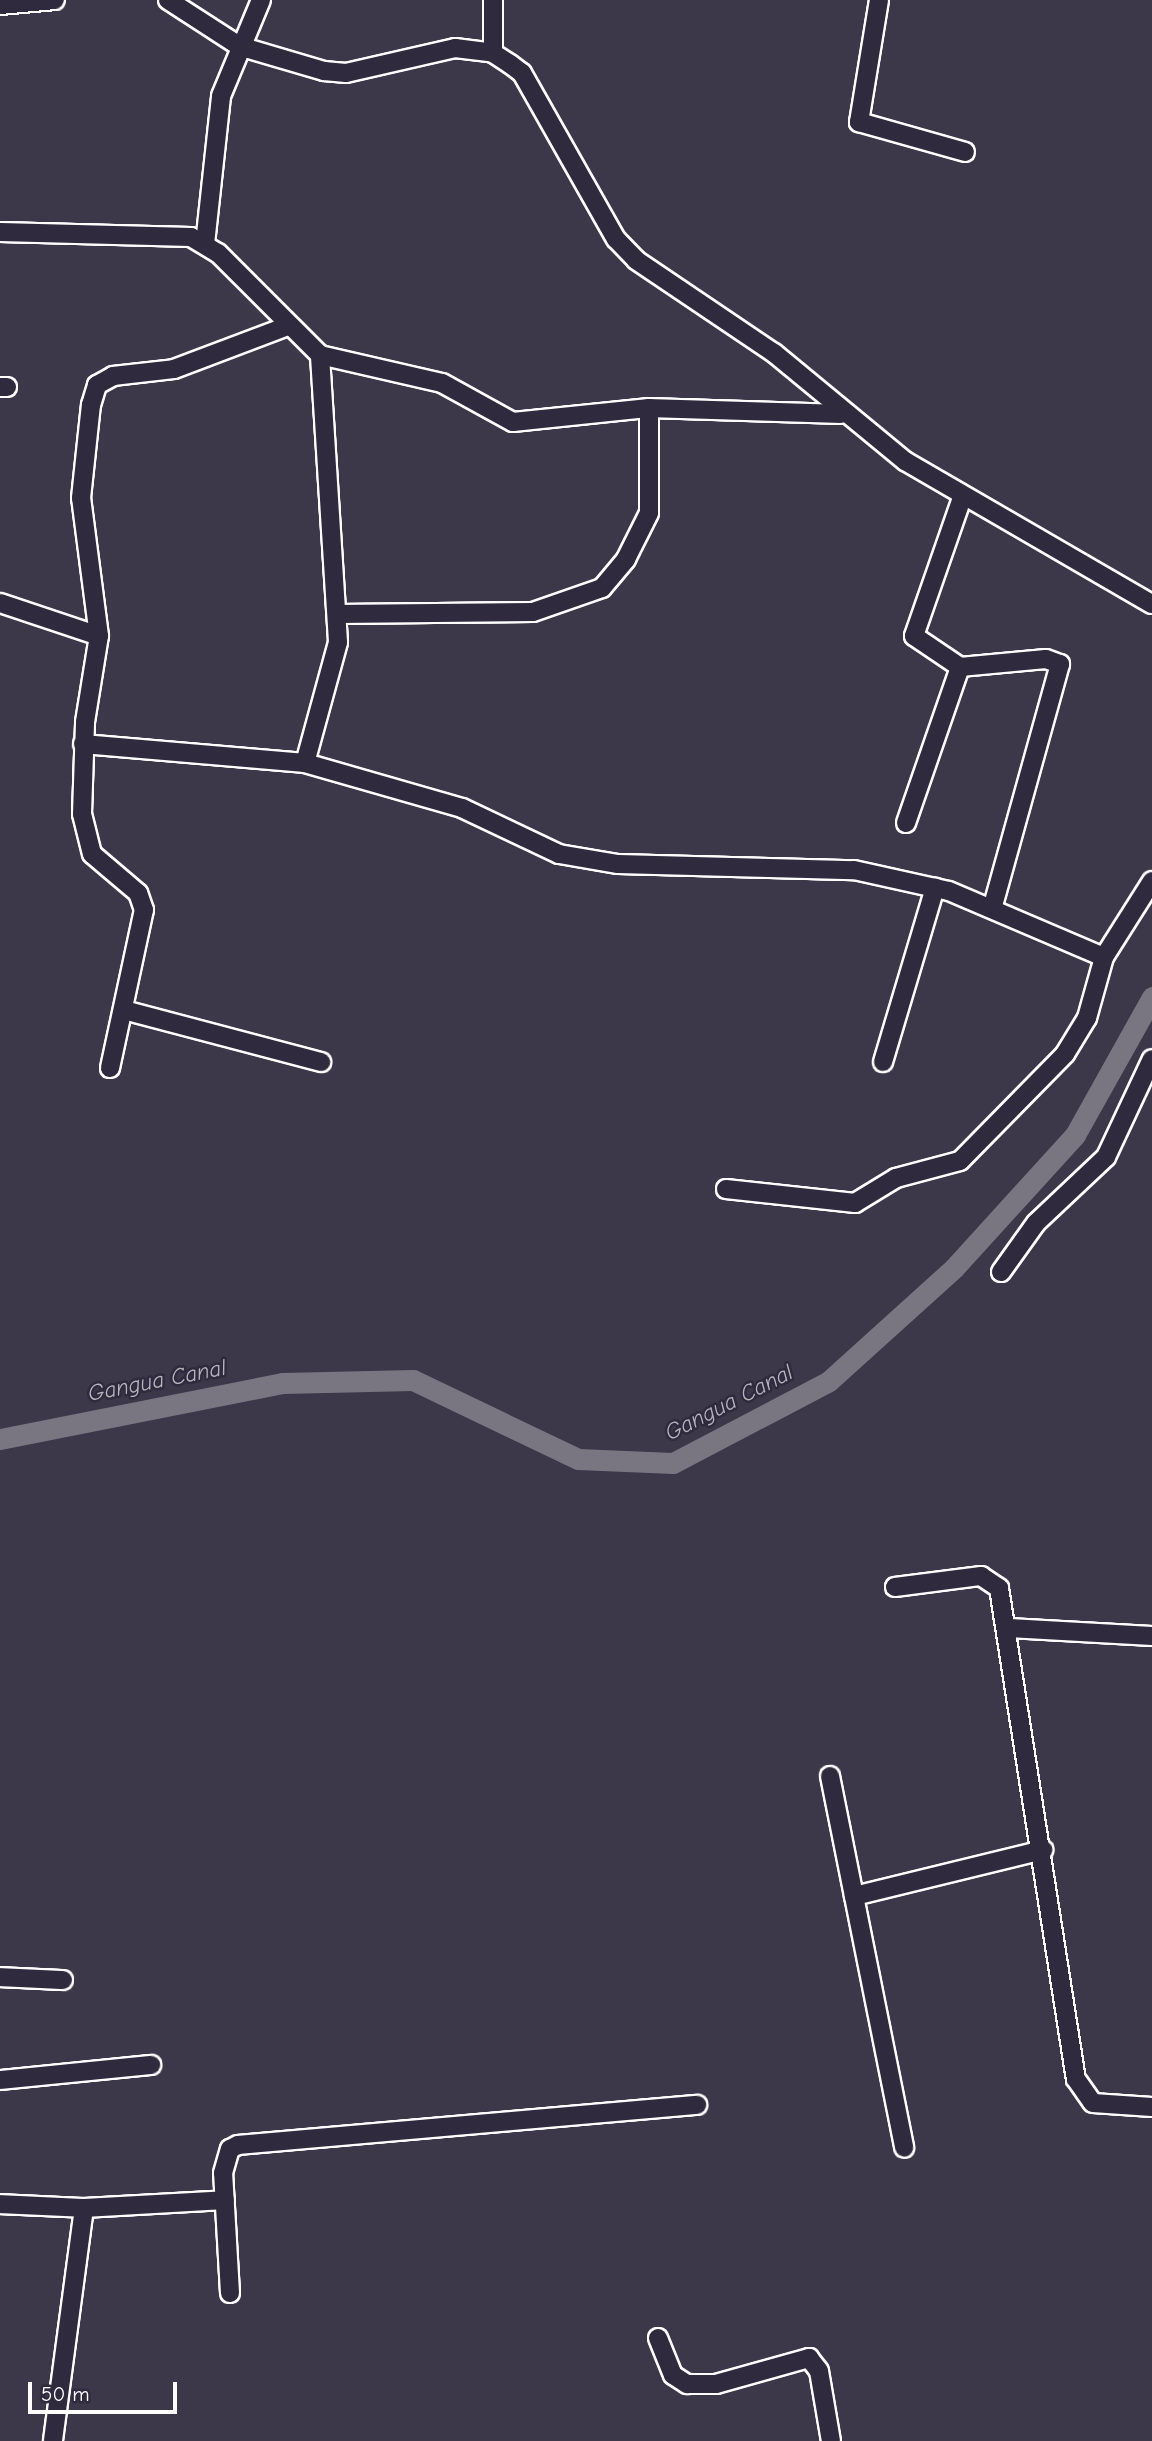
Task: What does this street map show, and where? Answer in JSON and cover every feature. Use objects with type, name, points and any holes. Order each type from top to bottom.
[{"type":"street","points":[[0,5],[55,0]]},
{"type":"street","points":[[168,0],[239,46],[346,73],[421,51],[493,53],[522,73],[594,204],[636,260],[774,353],[841,414],[962,498],[1152,604]]},
{"type":"street","points":[[205,244],[216,121],[239,46],[261,0]]},
{"type":"street","points":[[493,0],[493,53]]},
{"type":"street","points":[[879,0],[859,122],[965,152]]},
{"type":"street","points":[[0,232],[131,231],[205,244],[320,355],[442,383],[513,422],[649,408],[841,414]]},
{"type":"street","points":[[110,1068],[144,910],[138,893],[92,854],[82,814],[83,744],[99,636],[81,498],[97,385],[220,355],[288,326]]},
{"type":"street","points":[[305,763],[338,642],[320,355]]},
{"type":"street","points":[[338,614],[533,612],[602,588],[631,550],[649,513],[649,408]]},
{"type":"street","points":[[962,498],[914,636],[960,667],[1046,659],[1060,664],[992,909]]},
{"type":"street","points":[[0,603],[99,636]]},
{"type":"street","points":[[906,823],[960,667]]},
{"type":"street","points":[[83,744],[305,763],[462,808],[559,854],[655,868],[855,870],[935,888],[992,909],[1104,957]]},
{"type":"street","points":[[726,1189],[855,1203],[896,1178],[960,1161],[1065,1054],[1087,1018],[1104,957],[1152,881]]},
{"type":"street","points":[[883,1062],[935,888]]},
{"type":"street","points":[[124,1010],[321,1062]]},
{"type":"street","points":[[1001,1272],[1036,1223],[1099,1167],[1152,1059]]},
{"type":"street","points":[[895,1587],[988,1577],[999,1588],[1009,1628],[1079,2091],[1102,2105],[1152,2107]]},
{"type":"street","points":[[1009,1628],[1152,1636]]},
{"type":"street","points":[[830,1776],[904,2148]]},
{"type":"street","points":[[854,1896],[1043,1850]]},
{"type":"street","points":[[0,1978],[63,1980]]},
{"type":"street","points":[[0,2080],[152,2064]]},
{"type":"street","points":[[230,2293],[225,2158],[250,2141],[697,2105]]},
{"type":"street","points":[[0,2204],[84,2208],[225,2200]]},
{"type":"street","points":[[53,2441],[84,2208]]},
{"type":"street","points":[[658,2338],[673,2375],[687,2384],[716,2384],[809,2358],[820,2371],[831,2441]]},
{"type":"waterway","name":"Gangua Canal","points":[[0,1439],[283,1383],[413,1380],[578,1459],[673,1463],[829,1381],[954,1268],[1075,1135],[1152,997]]}]
